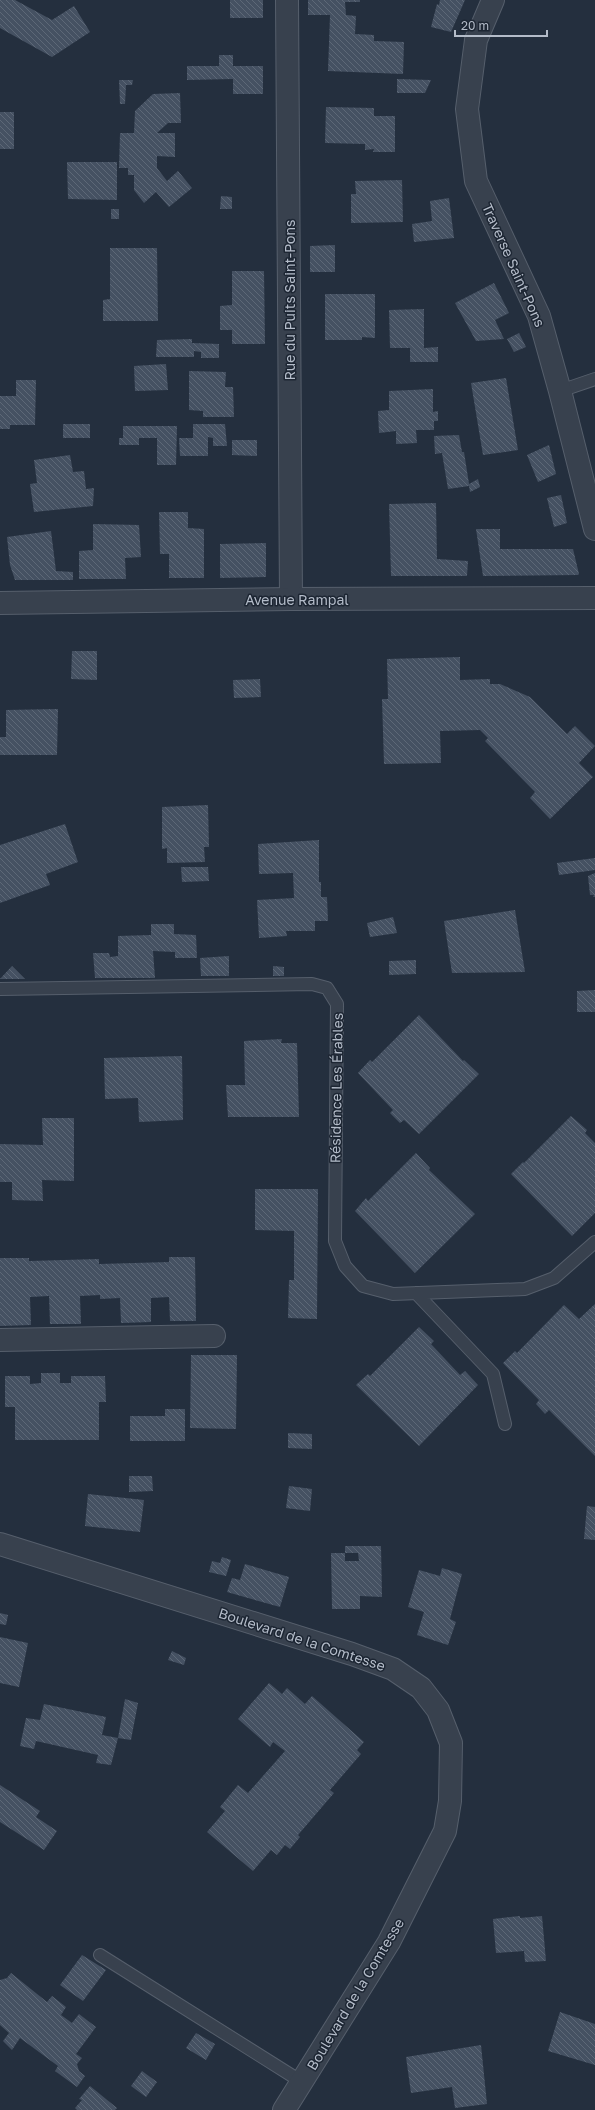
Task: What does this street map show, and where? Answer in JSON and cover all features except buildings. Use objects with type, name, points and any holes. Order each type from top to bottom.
[{"type":"street","name":"Rue du Puits Saint-Pons","points":[[287,0],[291,599]]},
{"type":"street","name":"Traverse Saint-Pons","points":[[493,0],[476,40],[467,109],[476,181],[539,316],[560,391],[595,529]]},
{"type":"street","name":"Avenue Rampal","points":[[0,603],[291,599],[595,598]]},
{"type":"street","points":[[0,1340],[214,1336]]},
{"type":"street","name":"Boulevard de la Comtesse","points":[[0,1544],[352,1654],[393,1669],[421,1688],[438,1710],[451,1743],[450,1801],[445,1831],[389,1942],[284,2110]]},
{"type":"lane","points":[[560,391],[595,378]]},
{"type":"lane","name":"Résidence Les Érables","points":[[0,989],[312,984],[327,988],[337,1004],[335,1241],[345,1266],[363,1286],[392,1294],[525,1289],[554,1278],[595,1242]]},
{"type":"lane","points":[[416,1293],[493,1374],[505,1424]]},
{"type":"lane","points":[[100,1955],[302,2082]]}]
